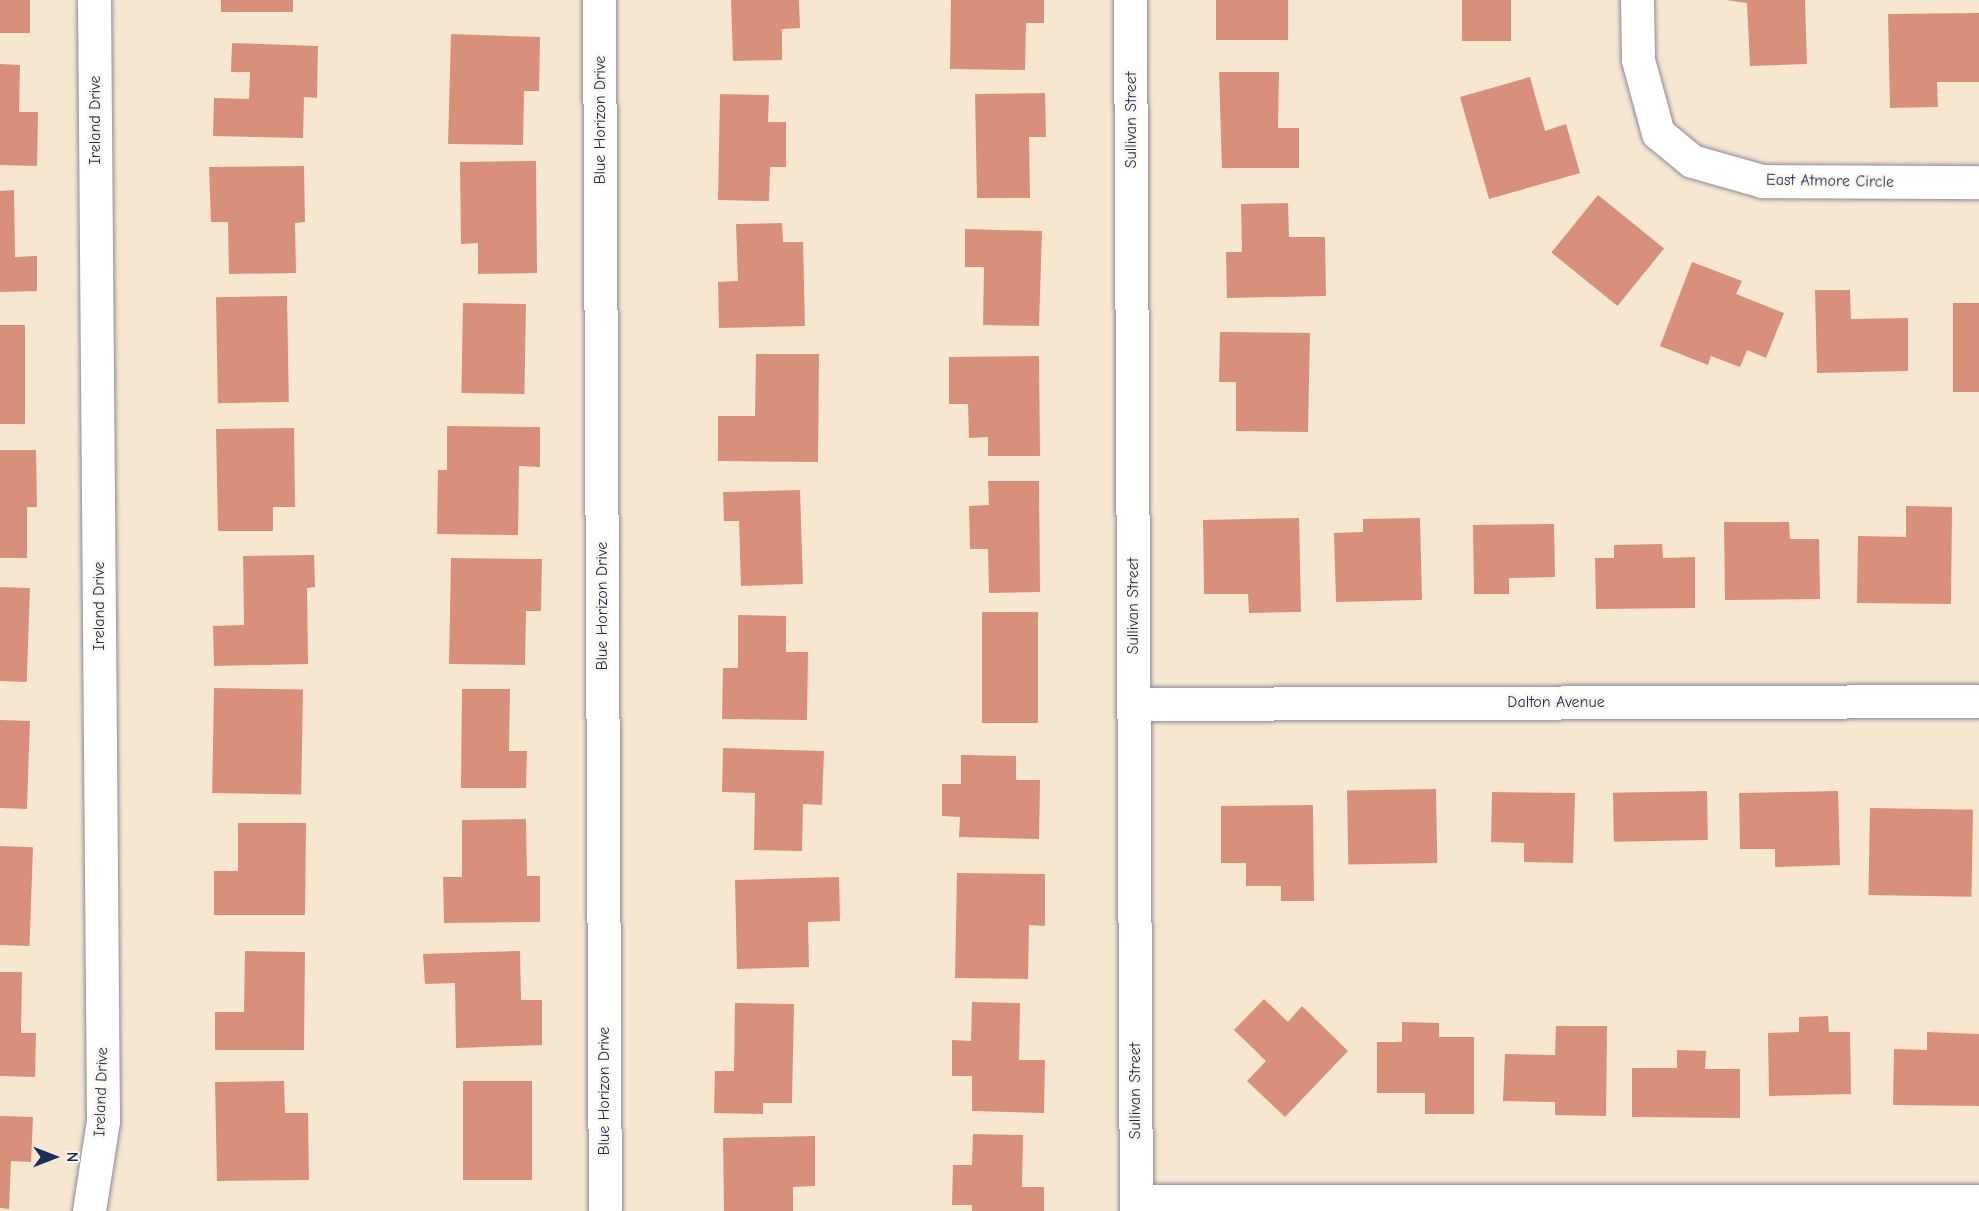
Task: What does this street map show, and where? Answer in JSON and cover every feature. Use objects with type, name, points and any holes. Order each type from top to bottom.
[{"type":"street","name":"Ireland Drive","points":[[89,1211],[103,1121],[94,0]]},
{"type":"street","name":"Blue Horizon Drive","points":[[599,0],[605,1211]]},
{"type":"street","name":"Sullivan Street","points":[[1130,0],[1136,1206]]},
{"type":"street","name":"East Atmore Circle","points":[[1636,0],[1638,60],[1658,133],[1692,161],[1762,181],[1979,182]]},
{"type":"street","name":"Dalton Avenue","points":[[1133,704],[1979,701]]},
{"type":"street","points":[[1136,1206],[1979,1201]]},
{"type":"building","points":[[0,0],[30,0],[30,33],[0,33]]},
{"type":"building","points":[[221,0],[293,0],[293,12],[221,12]]},
{"type":"building","points":[[731,0],[799,0],[800,28],[782,29],[782,60],[733,61]]},
{"type":"building","points":[[951,0],[1044,0],[1044,23],[1026,23],[1025,70],[950,69]]},
{"type":"building","points":[[1216,0],[1288,0],[1288,40],[1216,40]]},
{"type":"building","points":[[1462,0],[1511,0],[1511,41],[1462,41]]},
{"type":"building","points":[[1726,0],[1805,0],[1807,64],[1750,66],[1747,3]]},
{"type":"building","points":[[1979,13],[1979,82],[1937,82],[1938,107],[1890,108],[1888,14]]},
{"type":"building","points":[[451,34],[540,37],[539,91],[524,91],[523,145],[448,144]]},
{"type":"building","points":[[232,43],[318,46],[317,98],[304,97],[303,138],[213,136],[214,98],[249,99],[250,72],[231,72]]},
{"type":"building","points":[[0,64],[20,65],[19,112],[38,112],[37,166],[0,165]]},
{"type":"building","points":[[1219,72],[1279,72],[1278,128],[1299,128],[1299,168],[1222,168]]},
{"type":"building","points":[[1530,77],[1545,131],[1566,124],[1580,173],[1489,199],[1460,97]]},
{"type":"building","points":[[1045,93],[1046,137],[1029,137],[1030,198],[977,198],[975,94]]},
{"type":"building","points":[[720,94],[769,95],[768,122],[786,122],[786,167],[770,167],[769,201],[718,200]]},
{"type":"building","points":[[536,161],[537,273],[478,274],[478,243],[461,244],[460,162]]},
{"type":"building","points":[[304,166],[305,222],[295,223],[296,273],[229,274],[228,222],[211,222],[209,167]]},
{"type":"building","points":[[14,190],[15,257],[37,256],[37,291],[0,292],[0,191]]},
{"type":"building","points":[[1598,195],[1664,248],[1617,306],[1551,253]]},
{"type":"building","points":[[1288,203],[1289,237],[1325,237],[1326,296],[1227,298],[1226,252],[1242,252],[1241,204]]},
{"type":"building","points":[[782,223],[783,242],[803,242],[805,326],[719,328],[718,282],[738,281],[736,224]]},
{"type":"building","points":[[965,229],[1042,231],[1039,326],[983,325],[984,267],[965,267]]},
{"type":"building","points":[[1692,262],[1742,281],[1736,294],[1784,313],[1766,358],[1747,350],[1740,367],[1711,356],[1708,365],[1660,346]]},
{"type":"building","points":[[1815,290],[1850,290],[1851,319],[1908,318],[1908,371],[1817,373]]},
{"type":"building","points":[[287,296],[289,402],[218,403],[216,297]]},
{"type":"building","points":[[463,303],[526,304],[524,394],[461,393]]},
{"type":"building","points":[[1953,303],[1979,303],[1979,392],[1953,392]]},
{"type":"building","points":[[0,325],[25,325],[25,424],[0,424]]},
{"type":"building","points":[[1220,332],[1310,333],[1308,432],[1236,431],[1236,382],[1219,382]]},
{"type":"building","points":[[756,354],[819,354],[818,462],[718,461],[718,416],[755,416]]},
{"type":"building","points":[[1039,356],[1040,456],[988,456],[988,437],[969,438],[968,404],[949,404],[949,357]]},
{"type":"building","points":[[447,426],[540,427],[540,467],[519,466],[518,535],[437,534],[438,470],[447,470]]},
{"type":"building","points":[[294,428],[295,507],[273,507],[273,531],[218,531],[216,429]]},
{"type":"building","points":[[0,450],[36,450],[37,507],[27,507],[27,558],[0,558]]},
{"type":"building","points":[[988,481],[1039,481],[1040,592],[989,593],[988,549],[970,549],[969,506],[989,505]]},
{"type":"building","points":[[800,490],[803,584],[741,586],[739,521],[724,521],[723,492]]},
{"type":"building","points":[[1906,506],[1952,507],[1951,604],[1857,603],[1858,536],[1906,537]]},
{"type":"building","points":[[1299,518],[1301,612],[1249,613],[1248,594],[1204,594],[1203,520]]},
{"type":"building","points":[[1420,518],[1422,600],[1336,602],[1334,533],[1363,532],[1363,519]]},
{"type":"building","points":[[1724,522],[1789,522],[1790,539],[1819,539],[1820,599],[1725,600]]},
{"type":"building","points":[[1554,524],[1555,577],[1509,578],[1509,594],[1474,594],[1473,525]]},
{"type":"building","points":[[1662,544],[1663,558],[1695,557],[1695,608],[1596,609],[1595,558],[1614,558],[1614,545]]},
{"type":"building","points":[[314,555],[315,587],[307,588],[308,664],[214,666],[213,626],[244,625],[243,556]]},
{"type":"building","points":[[451,558],[542,559],[541,611],[526,611],[525,665],[449,664]]},
{"type":"building","points":[[0,587],[30,588],[27,682],[0,681]]},
{"type":"building","points":[[982,612],[1038,612],[1038,723],[982,723]]},
{"type":"building","points":[[738,615],[786,616],[786,652],[808,652],[807,720],[722,719],[723,668],[738,668]]},
{"type":"building","points":[[214,688],[303,690],[301,795],[212,793]]},
{"type":"building","points":[[462,689],[510,689],[509,751],[527,751],[526,788],[461,788]]},
{"type":"building","points":[[0,720],[30,721],[27,809],[0,808]]},
{"type":"building","points":[[723,748],[824,751],[822,805],[803,804],[802,851],[754,850],[755,793],[722,792]]},
{"type":"building","points":[[961,755],[1016,756],[1016,780],[1040,780],[1039,839],[959,837],[960,817],[942,816],[942,784],[961,784]]},
{"type":"building","points":[[1436,789],[1437,863],[1348,865],[1347,791]]},
{"type":"building","points":[[1707,791],[1708,840],[1614,842],[1613,793]]},
{"type":"building","points":[[1838,791],[1840,865],[1775,867],[1775,849],[1740,849],[1739,793]]},
{"type":"building","points":[[1492,792],[1575,793],[1573,863],[1524,862],[1524,843],[1491,842]]},
{"type":"building","points":[[1313,805],[1314,901],[1281,901],[1281,886],[1246,886],[1246,863],[1221,863],[1221,806]]},
{"type":"building","points":[[1870,808],[1973,810],[1971,897],[1868,895]]},
{"type":"building","points":[[526,819],[527,876],[540,876],[540,922],[444,923],[443,877],[462,877],[462,820]]},
{"type":"building","points":[[238,823],[306,823],[305,915],[214,915],[214,871],[238,871]]},
{"type":"building","points":[[0,846],[33,847],[30,946],[0,945]]},
{"type":"building","points":[[957,873],[1045,874],[1045,926],[1029,925],[1028,979],[955,978]]},
{"type":"building","points":[[839,877],[840,921],[808,922],[809,967],[737,969],[735,880]]},
{"type":"building","points":[[245,951],[305,952],[304,1050],[215,1050],[215,1012],[244,1012]]},
{"type":"building","points":[[520,951],[521,1000],[542,1000],[542,1045],[456,1048],[455,983],[425,984],[423,954]]},
{"type":"building","points":[[0,972],[22,972],[21,1033],[36,1033],[35,1077],[0,1076]]},
{"type":"building","points":[[1264,999],[1288,1022],[1302,1006],[1348,1051],[1285,1117],[1247,1081],[1266,1061],[1234,1030]]},
{"type":"building","points":[[972,1002],[1020,1003],[1019,1060],[1045,1060],[1044,1113],[972,1111],[972,1076],[952,1076],[952,1040],[971,1041]]},
{"type":"building","points":[[735,1003],[794,1004],[792,1103],[763,1103],[763,1114],[714,1113],[715,1071],[734,1071]]},
{"type":"building","points":[[1828,1016],[1829,1032],[1850,1032],[1851,1094],[1769,1096],[1768,1033],[1799,1032],[1799,1017]]},
{"type":"building","points":[[1402,1022],[1439,1023],[1439,1037],[1474,1037],[1474,1114],[1425,1114],[1425,1093],[1377,1093],[1377,1042],[1402,1042]]},
{"type":"building","points":[[1556,1026],[1607,1026],[1606,1116],[1555,1115],[1555,1102],[1503,1101],[1505,1054],[1555,1055]]},
{"type":"building","points":[[1927,1032],[1979,1034],[1979,1106],[1893,1105],[1894,1049],[1927,1050]]},
{"type":"building","points":[[1677,1050],[1706,1051],[1705,1069],[1740,1069],[1740,1118],[1632,1117],[1632,1068],[1677,1068]]},
{"type":"building","points":[[284,1081],[285,1113],[308,1113],[309,1180],[217,1181],[215,1082]]},
{"type":"building","points":[[463,1081],[532,1081],[532,1180],[463,1180]]},
{"type":"building","points":[[0,1116],[33,1117],[31,1162],[11,1161],[9,1209],[0,1208]]},
{"type":"building","points":[[973,1134],[1023,1135],[1022,1187],[1044,1187],[1044,1211],[972,1211],[972,1205],[952,1205],[953,1165],[972,1165]]},
{"type":"building","points":[[815,1136],[815,1186],[793,1187],[793,1211],[724,1211],[723,1138]]}]
